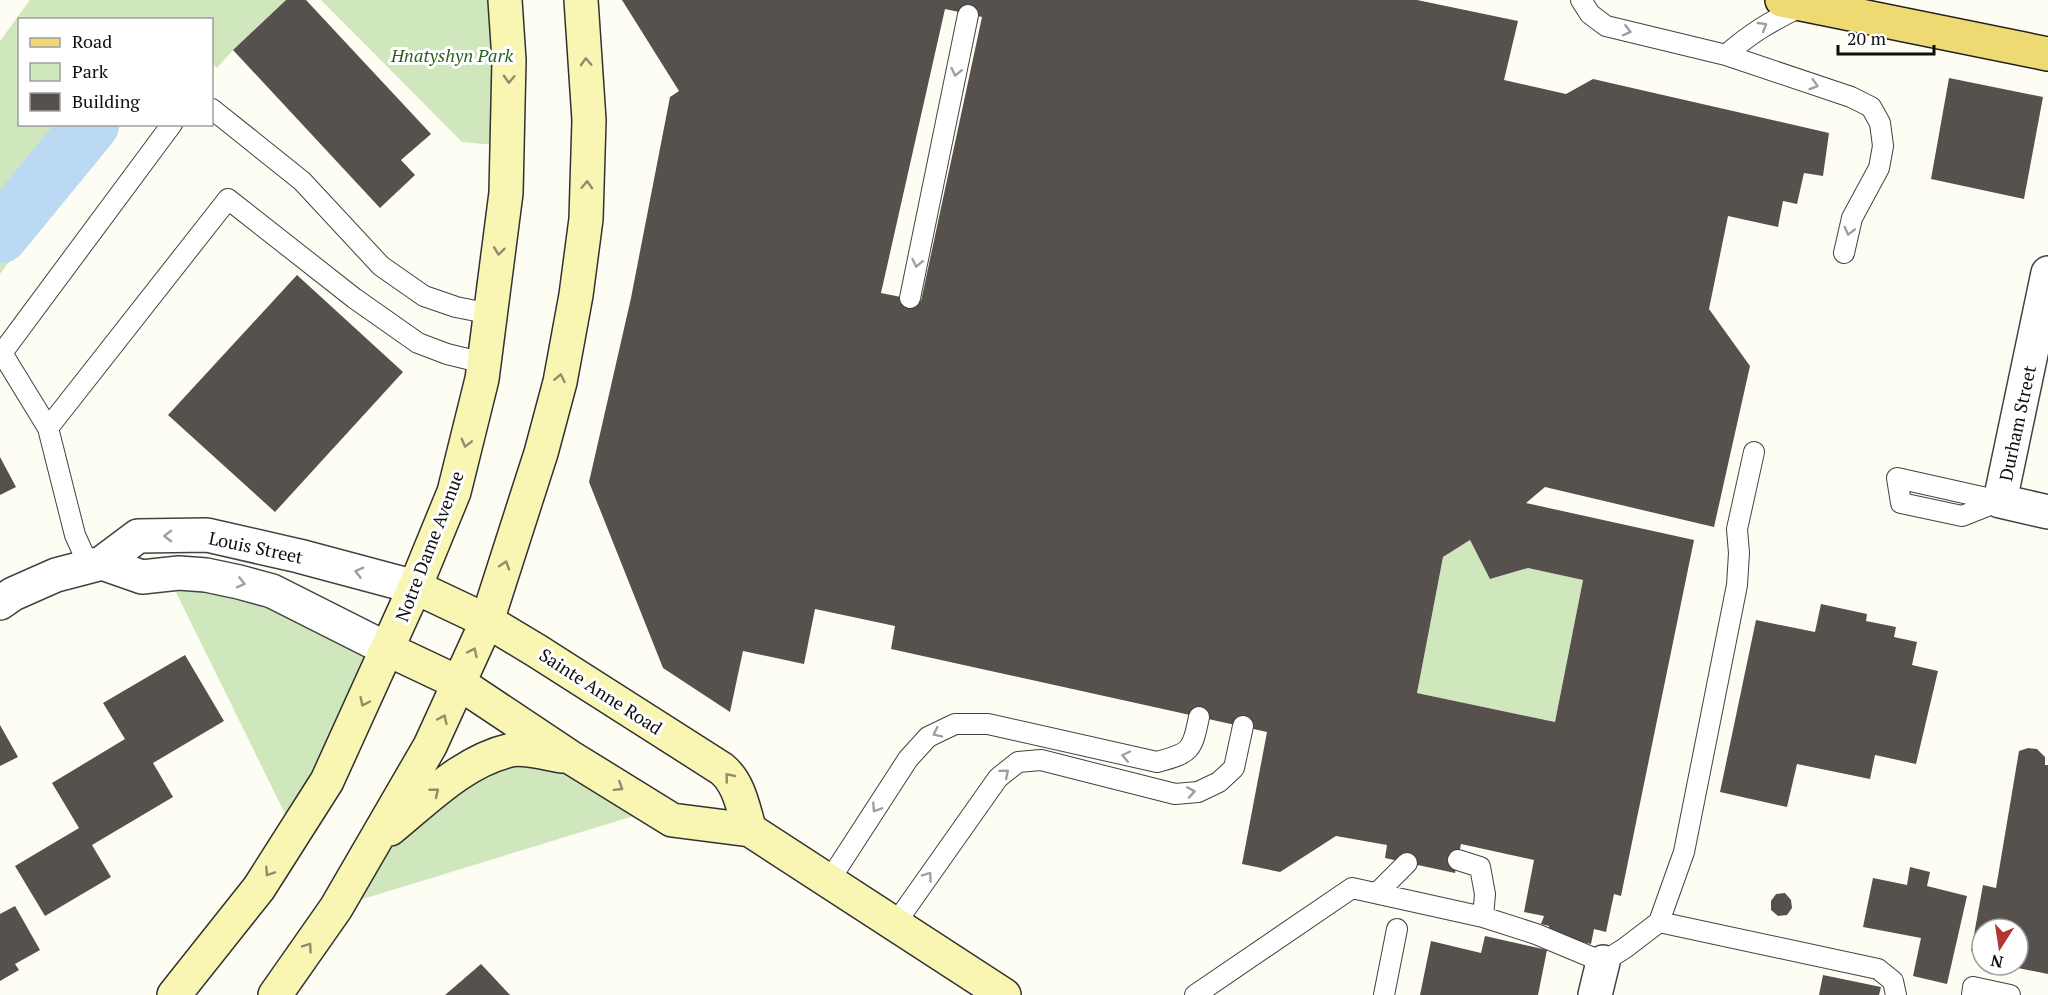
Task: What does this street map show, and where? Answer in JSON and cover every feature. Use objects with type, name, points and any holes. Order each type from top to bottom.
[{"type":"main road","name":"Notre Dame Avenue","points":[[174,995],[259,888],[327,781],[416,587],[454,492],[482,379],[506,193],[510,60],[505,0]]},
{"type":"main road","points":[[275,995],[336,908],[430,746],[488,621],[542,453],[560,382],[576,295],[586,219],[589,120],[581,0]]},
{"type":"main road","points":[[1793,2],[2048,54]]},
{"type":"main road","name":"Sainte Anne Road","points":[[416,587],[488,621],[722,769],[730,775],[737,787],[750,830]]},
{"type":"main road","points":[[387,649],[459,683],[570,757],[672,820],[750,830],[1004,995]]},
{"type":"main road","points":[[374,843],[440,788],[473,764],[513,749],[570,757]]},
{"type":"street","name":"Durham Street","points":[[2046,288],[2000,501],[2048,512]]},
{"type":"street","name":"Louis Street","points":[[0,603],[56,575],[95,564],[138,536],[207,535],[299,556],[416,587]]},
{"type":"street","name":"Louis Street","points":[[95,564],[142,577],[179,573],[206,575],[272,591],[387,649]]},
{"type":"street","points":[[1595,995],[1603,962]]},
{"type":"lane","points":[[1581,0],[1590,14],[1606,26],[1726,55],[1851,96],[1871,107],[1880,123],[1883,146],[1879,168],[1852,218],[1844,253]]},
{"type":"lane","points":[[1726,55],[1750,33],[1770,21],[1793,2]]},
{"type":"lane","points":[[910,298],[968,15]]},
{"type":"lane","points":[[213,110],[302,181],[381,266],[424,296],[456,307],[490,314]]},
{"type":"lane","points":[[95,564],[75,535],[48,428],[2,353],[171,126]]},
{"type":"lane","points":[[48,428],[228,199],[354,298],[418,343],[447,354],[484,363]]},
{"type":"lane","points":[[1195,995],[1352,888],[1483,917],[1536,934],[1603,962],[1659,922],[1684,852],[1737,585],[1737,529],[1754,452]]},
{"type":"lane","points":[[829,881],[908,759],[928,737],[955,724],[988,724],[1157,762],[1182,755],[1194,742],[1199,717]]},
{"type":"lane","points":[[894,924],[998,778],[1018,762],[1041,760],[1175,794],[1198,792],[1219,782],[1234,768],[1243,726]]},
{"type":"lane","points":[[1458,860],[1480,867],[1485,894],[1483,917]]},
{"type":"lane","points":[[1377,892],[1407,863]]},
{"type":"lane","points":[[1659,922],[1878,969],[1893,981],[1896,995]]},
{"type":"lane","points":[[1384,995],[1397,929]]},
{"type":"lane","points":[[1972,995],[1973,987],[2010,995]]},
{"type":"green space","points":[[30,0],[286,0],[217,68],[213,64],[213,18],[18,18],[18,126],[109,126],[0,274],[0,41]]},
{"type":"green space","name":"Hnatyshyn Park","points":[[321,0],[502,0],[505,146],[462,142]]},
{"type":"green space","points":[[1470,540],[1491,579],[1528,568],[1583,580],[1555,722],[1417,693],[1443,557]]},
{"type":"green space","points":[[168,576],[238,584],[384,650],[293,830]]},
{"type":"green space","points":[[567,759],[650,811],[340,906],[375,846],[475,767]]},
{"type":"building","points":[[286,0],[306,0],[431,134],[401,160],[415,175],[380,208],[233,50]]},
{"type":"building","points":[[622,0],[1417,0],[1518,21],[1504,80],[1566,94],[1593,79],[1829,133],[1823,176],[1804,173],[1797,204],[1783,201],[1778,227],[1728,216],[1709,309],[1750,366],[1714,527],[1545,487],[1526,503],[1694,540],[1621,896],[1614,894],[1606,932],[1594,929],[1591,944],[1549,935],[1549,926],[1541,924],[1544,916],[1524,912],[1534,860],[1461,844],[1455,873],[1385,858],[1387,845],[1336,836],[1280,872],[1242,864],[1267,732],[891,649],[895,626],[815,609],[804,664],[743,651],[730,712],[663,668],[589,482],[631,298],[670,97],[679,91]],"holes":[[[945,9],[982,17],[921,301],[881,293]],[[1470,540],[1490,579],[1528,568],[1583,580],[1555,722],[1417,693],[1443,557]]]},
{"type":"building","points":[[1949,78],[2043,97],[2024,199],[1931,179]]},
{"type":"building","points":[[297,275],[403,372],[275,512],[168,415]]},
{"type":"building","points":[[0,457],[16,487],[0,495]]},
{"type":"building","points":[[1821,604],[1867,614],[1866,621],[1896,627],[1894,637],[1917,642],[1912,665],[1938,671],[1916,764],[1875,755],[1870,779],[1797,764],[1787,807],[1720,792],[1756,620],[1815,632]]},
{"type":"building","points":[[185,655],[224,721],[153,763],[173,797],[92,845],[111,877],[45,916],[15,866],[79,828],[52,783],[125,739],[103,703]]},
{"type":"building","points":[[0,725],[18,757],[0,766]]},
{"type":"building","points":[[2028,748],[2037,749],[2045,757],[2045,765],[2048,765],[2048,974],[2030,970],[2030,917],[1977,917],[1983,885],[1996,888],[2019,751]]},
{"type":"building","points":[[1910,867],[1930,872],[1927,886],[1967,896],[1947,984],[1913,976],[1921,938],[1863,927],[1873,878],[1907,885]]},
{"type":"building","points":[[1785,893],[1791,900],[1792,908],[1787,915],[1778,916],[1771,910],[1771,901],[1776,894]]},
{"type":"building","points":[[15,906],[40,950],[15,964],[19,970],[0,981],[0,914]]},
{"type":"building","points":[[1485,936],[1547,950],[1538,995],[1420,995],[1431,941],[1481,953]]},
{"type":"building","points":[[481,964],[510,995],[445,995]]},
{"type":"building","points":[[1823,975],[1881,987],[1879,995],[1819,995]]},
{"type":"waterway","points":[[0,235],[89,126]]}]
